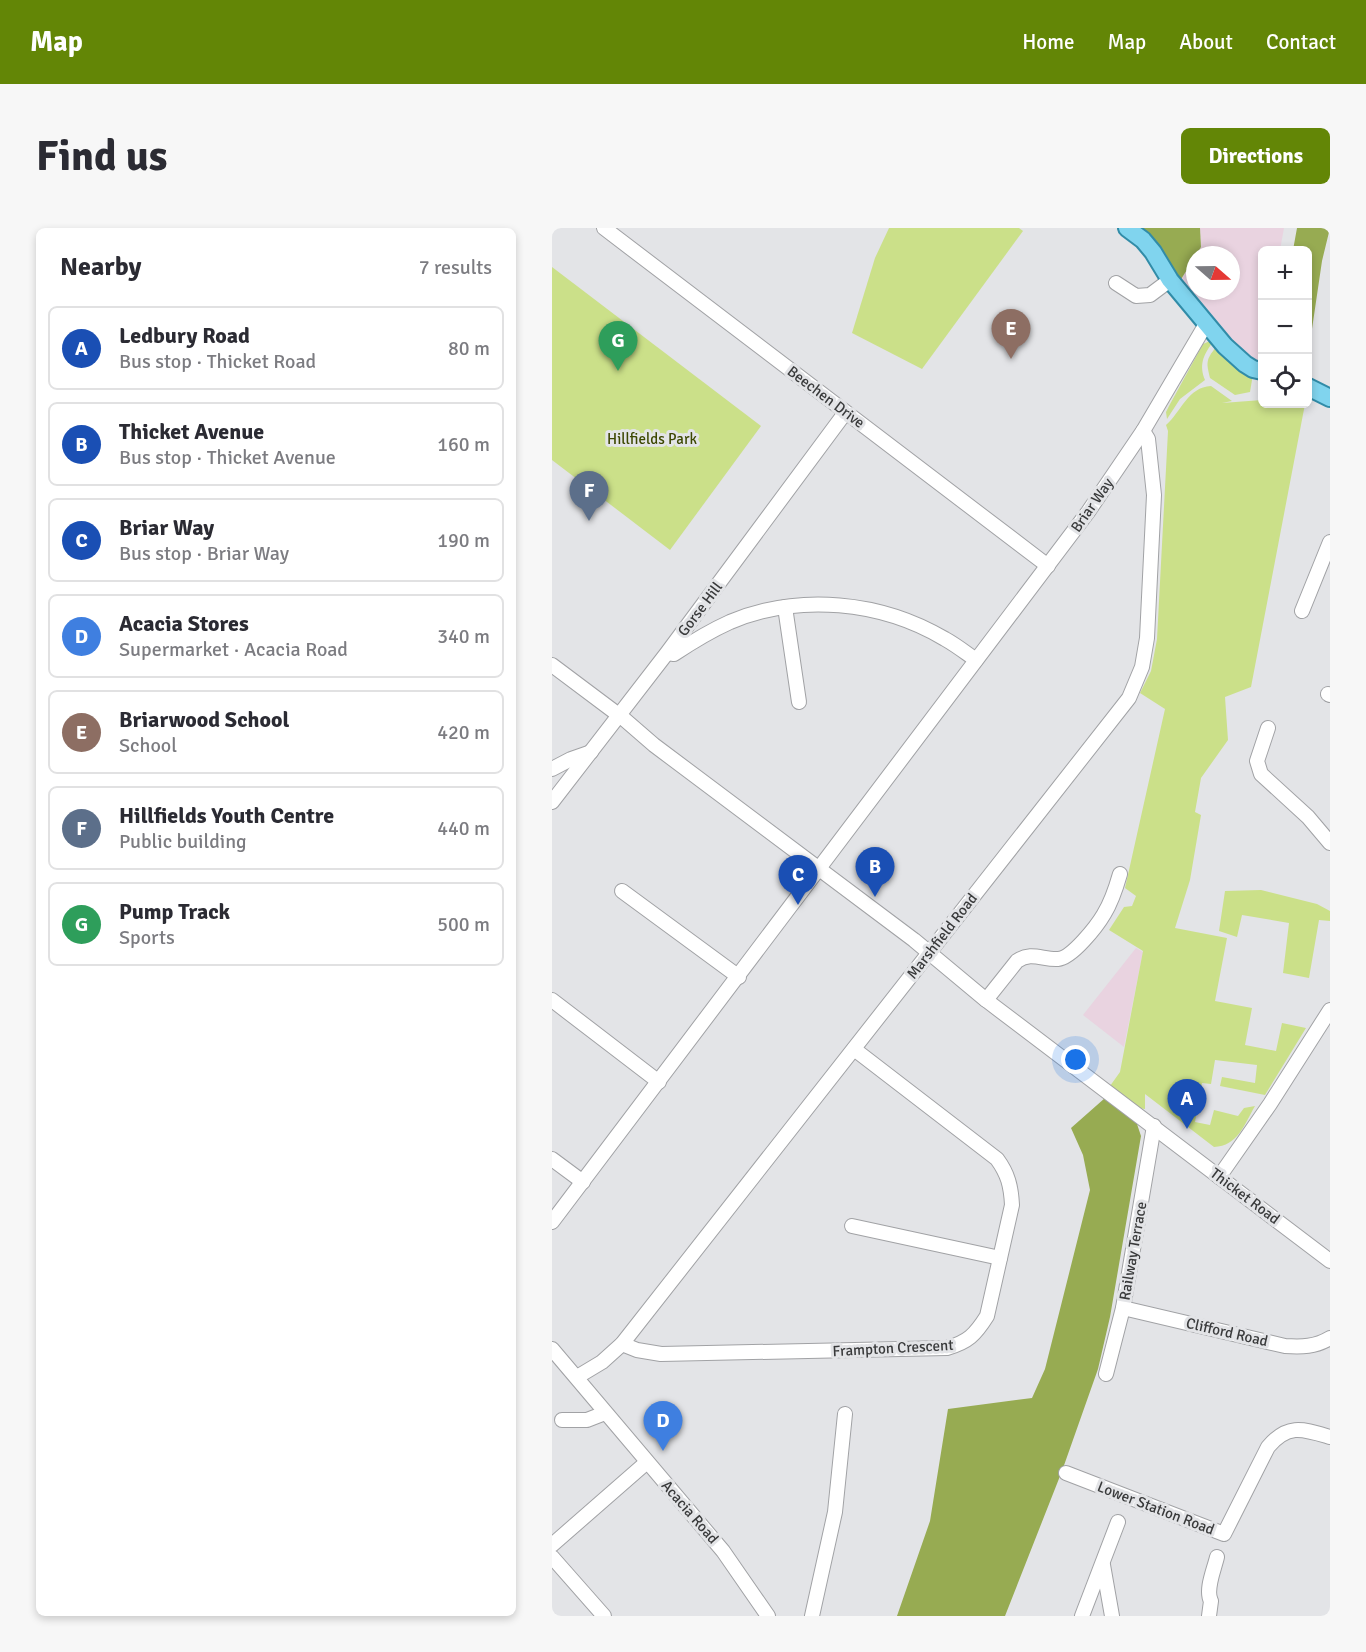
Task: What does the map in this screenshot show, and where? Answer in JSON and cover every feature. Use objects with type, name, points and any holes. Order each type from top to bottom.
[{"type":"main road","points":[[1127,228],[1148,246],[1170,280],[1225,346],[1258,370]]},
{"type":"main road","points":[[1312,389],[1330,398]]},
{"type":"street","name":"Beechen Drive","points":[[604,228],[1048,566]]},
{"type":"street","points":[[1116,283],[1136,296],[1150,295],[1170,280]]},
{"type":"street","name":"Briar Way","points":[[552,1222],[1092,507],[1143,431],[1206,324]]},
{"type":"street","name":"Gorse Hill","points":[[552,802],[667,653],[845,412]]},
{"type":"street","name":"Marshfield Road","points":[[577,1377],[602,1362],[622,1344],[1128,698],[1142,667],[1147,638],[1154,495],[1148,439],[1143,431]]},
{"type":"street","points":[[1302,611],[1330,542]]},
{"type":"street","points":[[667,653],[674,654],[704,634],[756,613],[814,604],[844,605],[881,612],[915,623],[946,639],[976,660]]},
{"type":"street","points":[[785,607],[799,702]]},
{"type":"street","name":"Thicket Road","points":[[552,665],[929,953],[986,1000],[1330,1261]]},
{"type":"street","points":[[1268,728],[1257,761],[1261,774],[1308,817],[1330,843]]},
{"type":"street","points":[[552,769],[591,752]]},
{"type":"street","points":[[986,1000],[1017,961],[1024,957],[1055,959],[1063,958],[1073,952],[1104,915],[1120,874]]},
{"type":"street","points":[[622,891],[739,976]]},
{"type":"street","points":[[552,1000],[659,1082]]},
{"type":"street","points":[[1219,1176],[1270,1104],[1330,1010]]},
{"type":"street","name":"Frampton Crescent","points":[[622,1344],[637,1350],[661,1354],[947,1348],[963,1344],[978,1332],[987,1316],[1012,1205],[1011,1188],[1004,1169],[997,1159],[854,1048]]},
{"type":"street","name":"Railway Terrace","points":[[1106,1374],[1123,1308],[1153,1126]]},
{"type":"street","points":[[552,1159],[583,1182]]},
{"type":"street","points":[[852,1226],[1000,1258]]},
{"type":"street","name":"Clifford Road","points":[[1123,1308],[1285,1346],[1318,1345],[1330,1338]]},
{"type":"street","name":"Acacia Road","points":[[552,1349],[723,1551],[768,1616]]},
{"type":"street","points":[[562,1420],[587,1420],[605,1413]]},
{"type":"street","points":[[812,1616],[835,1512],[845,1414]]},
{"type":"street","name":"Lower Station Road","points":[[1066,1473],[1224,1534],[1268,1447],[1276,1437],[1291,1429],[1330,1437]]},
{"type":"street","points":[[552,1545],[646,1462]]},
{"type":"street","points":[[1082,1616],[1118,1522]]},
{"type":"street","points":[[552,1557],[604,1616]]},
{"type":"street","points":[[1209,1616],[1211,1601],[1209,1592],[1217,1557]]},
{"type":"street","points":[[1103,1563],[1112,1616]]},
{"type":"shaded area","points":[[1200,228],[1284,228],[1281,246],[1258,246],[1258,362],[1243,357],[1196,300],[1240,300],[1240,246],[1201,246]]},
{"type":"shaded area","points":[[1186,272],[1186,288],[1180,281]]},
{"type":"shaded area","points":[[1136,948],[1143,952],[1124,1047],[1083,1015]]},
{"type":"green space","points":[[889,228],[1019,228],[1023,231],[922,369],[852,333],[875,258]]},
{"type":"green space","points":[[1134,228],[1200,228],[1201,246],[1186,246],[1186,271],[1180,281]]},
{"type":"green space","points":[[1297,228],[1330,228],[1322,261],[1312,329],[1312,246],[1294,246]]},
{"type":"green space","name":"Hillfields Park","points":[[552,267],[761,426],[670,550],[552,460]]},
{"type":"green space","points":[[1210,341],[1212,343],[1204,356],[1202,365],[1205,380],[1180,399],[1167,419],[1166,412],[1203,344]]},
{"type":"green space","points":[[1216,347],[1253,374],[1250,392],[1235,395],[1210,378],[1208,361]]},
{"type":"green space","points":[[1211,386],[1232,401],[1222,403],[1258,400],[1258,408],[1304,408],[1251,687],[1225,697],[1228,740],[1201,778],[1195,812],[1201,815],[1190,880],[1175,928],[1227,938],[1215,1001],[1252,1008],[1245,1045],[1276,1051],[1282,1023],[1306,1028],[1265,1095],[1220,1086],[1222,1077],[1255,1083],[1257,1065],[1215,1060],[1211,1084],[1202,1083],[1195,1122],[1210,1125],[1214,1110],[1238,1116],[1244,1108],[1255,1106],[1235,1139],[1222,1146],[1214,1147],[1145,1094],[1145,1109],[1138,1108],[1110,1086],[1120,1072],[1143,951],[1109,930],[1124,907],[1132,906],[1136,896],[1125,888],[1165,709],[1140,693],[1151,671],[1157,639],[1168,431],[1166,425],[1191,395],[1203,387]]},
{"type":"green space","points":[[1261,890],[1317,904],[1330,911],[1330,921],[1319,920],[1309,978],[1283,973],[1289,923],[1242,915],[1237,937],[1219,931],[1225,891]]},
{"type":"green space","points":[[1105,1098],[1136,1121],[1141,1136],[1110,1317],[1098,1369],[1062,1471],[1005,1616],[897,1616],[930,1521],[948,1409],[1032,1398],[1045,1369],[1090,1190],[1083,1155],[1071,1128]]},
{"type":"place","name":"Briarwood School","points":[[1011,359]]},
{"type":"place","name":"Pump Track","points":[[618,371]]},
{"type":"place","name":"Hillfields Youth Centre","points":[[589,521]]},
{"type":"place","name":"Thicket Avenue","points":[[875,897]]},
{"type":"place","name":"Briar Way","points":[[798,905]]},
{"type":"place","name":"Ledbury Road","points":[[1187,1129]]},
{"type":"place","name":"Acacia Stores","points":[[663,1451]]}]
